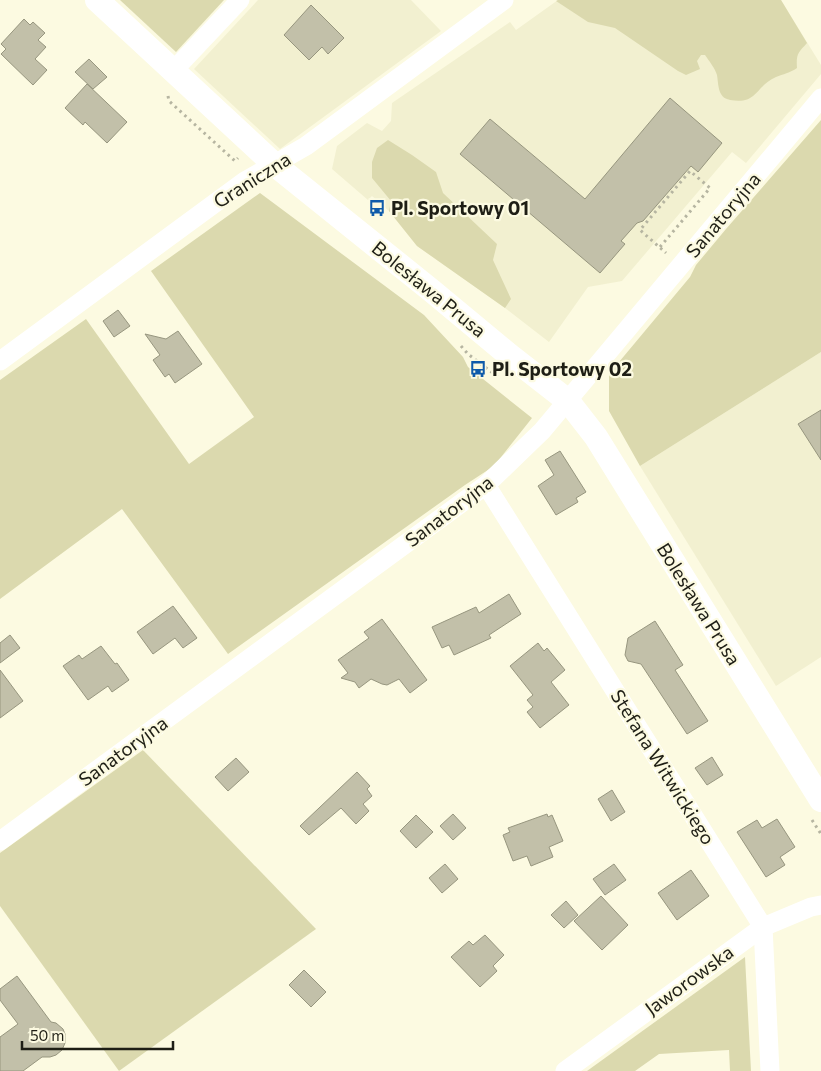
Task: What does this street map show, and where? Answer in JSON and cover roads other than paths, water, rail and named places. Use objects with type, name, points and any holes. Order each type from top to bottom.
[{"type":"street","name":"Bolesława Prusa","points":[[97,0],[275,165],[568,401],[596,437],[821,800]]},
{"type":"street","points":[[173,71],[240,0]]},
{"type":"street","name":"Graniczna","points":[[0,361],[245,182],[306,146],[504,0]]},
{"type":"street","name":"Sanatoryjna","points":[[0,841],[486,485],[542,431],[568,401],[821,98]]},
{"type":"street","name":"Stefana Witwickiego","points":[[486,485],[763,927],[770,1071]]},
{"type":"street","name":"Jaworowska","points":[[565,1071],[763,927],[811,907],[821,905]]},
{"type":"place","name":"Pl. Sportowy 01","points":[[377,208]]},
{"type":"place","name":"Pl. Sportowy 02","points":[[478,369]]}]
